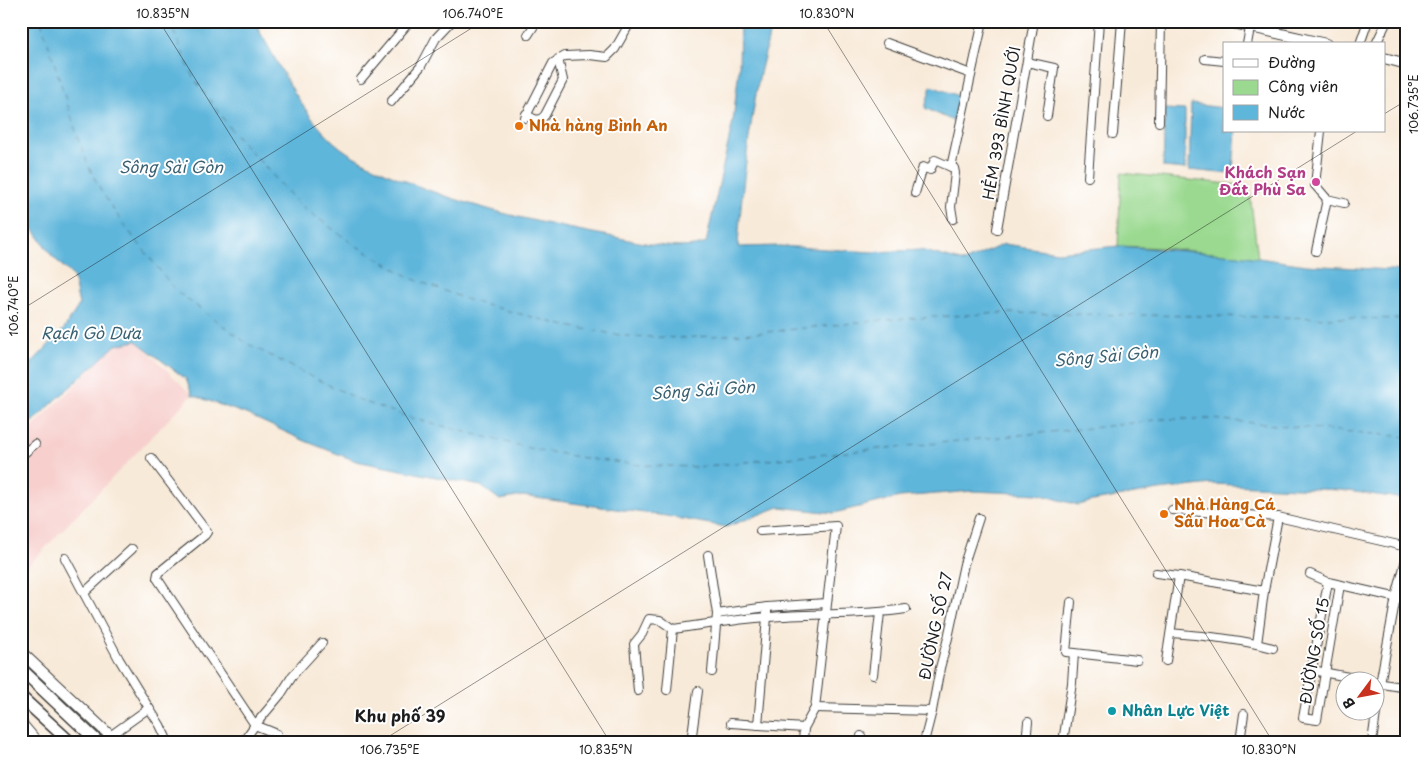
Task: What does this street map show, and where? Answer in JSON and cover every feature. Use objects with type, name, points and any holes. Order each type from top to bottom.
[{"type":"highway","points":[[21,669],[98,742]]},
{"type":"highway","points":[[21,697],[70,742]]},
{"type":"main road","points":[[1224,21],[1316,42]]},
{"type":"main road","points":[[1386,59],[1407,64]]},
{"type":"main road","points":[[21,652],[114,739]]},
{"type":"main road","points":[[21,723],[37,742]]},
{"type":"street","points":[[361,79],[410,21]]},
{"type":"street","points":[[391,102],[421,66],[436,38],[452,21]]},
{"type":"street","points":[[528,35],[537,21]]},
{"type":"street","points":[[558,60],[563,80],[545,115],[540,120],[526,116],[553,63],[558,60],[565,56],[589,55],[607,57],[615,49],[630,21]]},
{"type":"street","points":[[951,167],[983,21]]},
{"type":"street","name":"HẺM 393 BÌNH QUỚI","points":[[997,229],[1034,21]]},
{"type":"street","points":[[1088,177],[1099,21]]},
{"type":"street","points":[[1113,134],[1122,21]]},
{"type":"street","points":[[1159,122],[1161,21]]},
{"type":"street","points":[[1361,42],[1368,21]]},
{"type":"street","points":[[1377,42],[1386,21]]},
{"type":"street","points":[[1247,42],[1250,28]]},
{"type":"street","points":[[887,43],[971,74]]},
{"type":"street","points":[[1205,59],[1223,61]]},
{"type":"street","points":[[1026,62],[1054,68],[1047,116]]},
{"type":"street","points":[[1321,132],[1315,185],[1327,199],[1344,202]]},
{"type":"street","points":[[915,193],[923,168],[930,170],[935,160],[954,168],[951,207],[953,219]]},
{"type":"street","points":[[1316,250],[1327,199]]},
{"type":"street","points":[[21,456],[35,444]]},
{"type":"street","points":[[151,458],[207,532],[158,573],[157,578],[255,724],[276,734]]},
{"type":"street","points":[[1172,510],[1278,517],[1407,546]]},
{"type":"street","points":[[1257,644],[1264,591],[1278,517]]},
{"type":"street","name":"ĐƯỜNG SỐ 27","points":[[924,742],[964,564],[979,518]]},
{"type":"street","points":[[760,531],[836,526],[826,603],[816,708],[804,728],[803,742]]},
{"type":"street","points":[[84,593],[132,549]]},
{"type":"street","points":[[708,555],[717,614],[712,672]]},
{"type":"street","points":[[1381,670],[1396,597],[1407,556]]},
{"type":"street","points":[[65,558],[119,660],[160,725],[168,742]]},
{"type":"street","points":[[1156,573],[1264,591]]},
{"type":"street","points":[[1310,574],[1328,582],[1407,600]]},
{"type":"street","points":[[1166,660],[1179,576]]},
{"type":"street","name":"ĐƯỜNG SỐ 15","points":[[1328,582],[1303,718],[1317,720],[1340,585]]},
{"type":"street","points":[[1071,602],[1066,652],[1137,660]]},
{"type":"street","points":[[717,614],[767,607],[826,603]]},
{"type":"street","points":[[758,725],[767,607]]},
{"type":"street","points":[[638,691],[634,644],[642,634],[649,619],[660,620],[673,629],[767,617],[826,613],[880,613],[906,609]]},
{"type":"street","points":[[873,675],[880,613]]},
{"type":"street","points":[[667,690],[673,629]]},
{"type":"street","points":[[1320,629],[1332,632]]},
{"type":"street","points":[[1171,633],[1204,636],[1273,648]]},
{"type":"street","points":[[243,742],[255,724],[281,694],[293,675],[322,643]]},
{"type":"street","points":[[1063,742],[1072,683],[1074,653]]},
{"type":"street","points":[[1312,670],[1336,675]]},
{"type":"street","points":[[1386,684],[1407,688]]},
{"type":"street","points":[[691,742],[698,691]]},
{"type":"street","points":[[114,739],[148,708]]},
{"type":"street","points":[[816,708],[932,711]]},
{"type":"street","points":[[1240,742],[1244,714]]},
{"type":"street","points":[[1372,742],[1374,720]]},
{"type":"street","points":[[1026,742],[1028,722]]},
{"type":"street","points":[[731,723],[804,728]]},
{"type":"shaded area","points":[[137,341],[192,395],[21,573],[21,439],[115,345]]},
{"type":"green space","points":[[1121,173],[1249,186],[1258,258],[1164,248],[1118,246]]},
{"type":"water","name":"Sông Sài Gòn","points":[[21,21],[255,21],[303,106],[323,132],[335,143],[360,160],[414,184],[496,211],[632,241],[684,247],[706,243],[733,121],[739,68],[740,21],[771,21],[759,78],[749,141],[738,247],[781,246],[872,252],[921,250],[964,262],[1004,244],[1058,252],[1118,246],[1238,255],[1306,265],[1407,271],[1407,499],[1340,490],[1212,484],[1159,490],[1078,505],[1038,494],[973,491],[900,497],[834,513],[779,507],[726,527],[666,516],[522,496],[500,500],[481,486],[356,461],[305,441],[246,414],[192,395],[186,379],[136,341],[116,345],[21,432],[21,374],[64,329],[79,305],[73,276],[52,256],[29,223],[21,207]]},
{"type":"water","points":[[931,86],[959,96],[953,121],[925,108]]},
{"type":"water","points":[[1191,104],[1223,108],[1223,132],[1236,132],[1233,170],[1230,174],[1189,170]]},
{"type":"water","points":[[1165,109],[1185,110],[1185,169],[1163,167]]},
{"type":"ferry route","points":[[41,21],[88,165],[101,191],[124,225],[176,291],[248,344],[362,401],[411,418],[533,449],[590,459],[641,465],[696,467],[1100,427],[1162,419],[1211,419],[1407,437]]},
{"type":"ferry route","points":[[169,21],[193,77],[233,132],[299,204],[353,244],[413,279],[471,301],[566,326],[626,336],[681,338],[756,333],[883,320],[1002,313],[1407,319]]},
{"type":"place","name":"Nhà hàng Bình An","points":[[519,126]]},
{"type":"place","name":"Khách Sạn Đất Phù Sa","points":[[1316,182]]},
{"type":"place","name":"Nhà Hàng Cá Sấu Hoa Cà","points":[[1164,514]]},
{"type":"place","name":"Nhân Lực Việt","points":[[1112,711]]},
{"type":"district","name":"Khu phố 39","points":[[400,716]]},
{"type":"water label","name":"Rạch Gò Dưa","points":[[91,333]]}]
